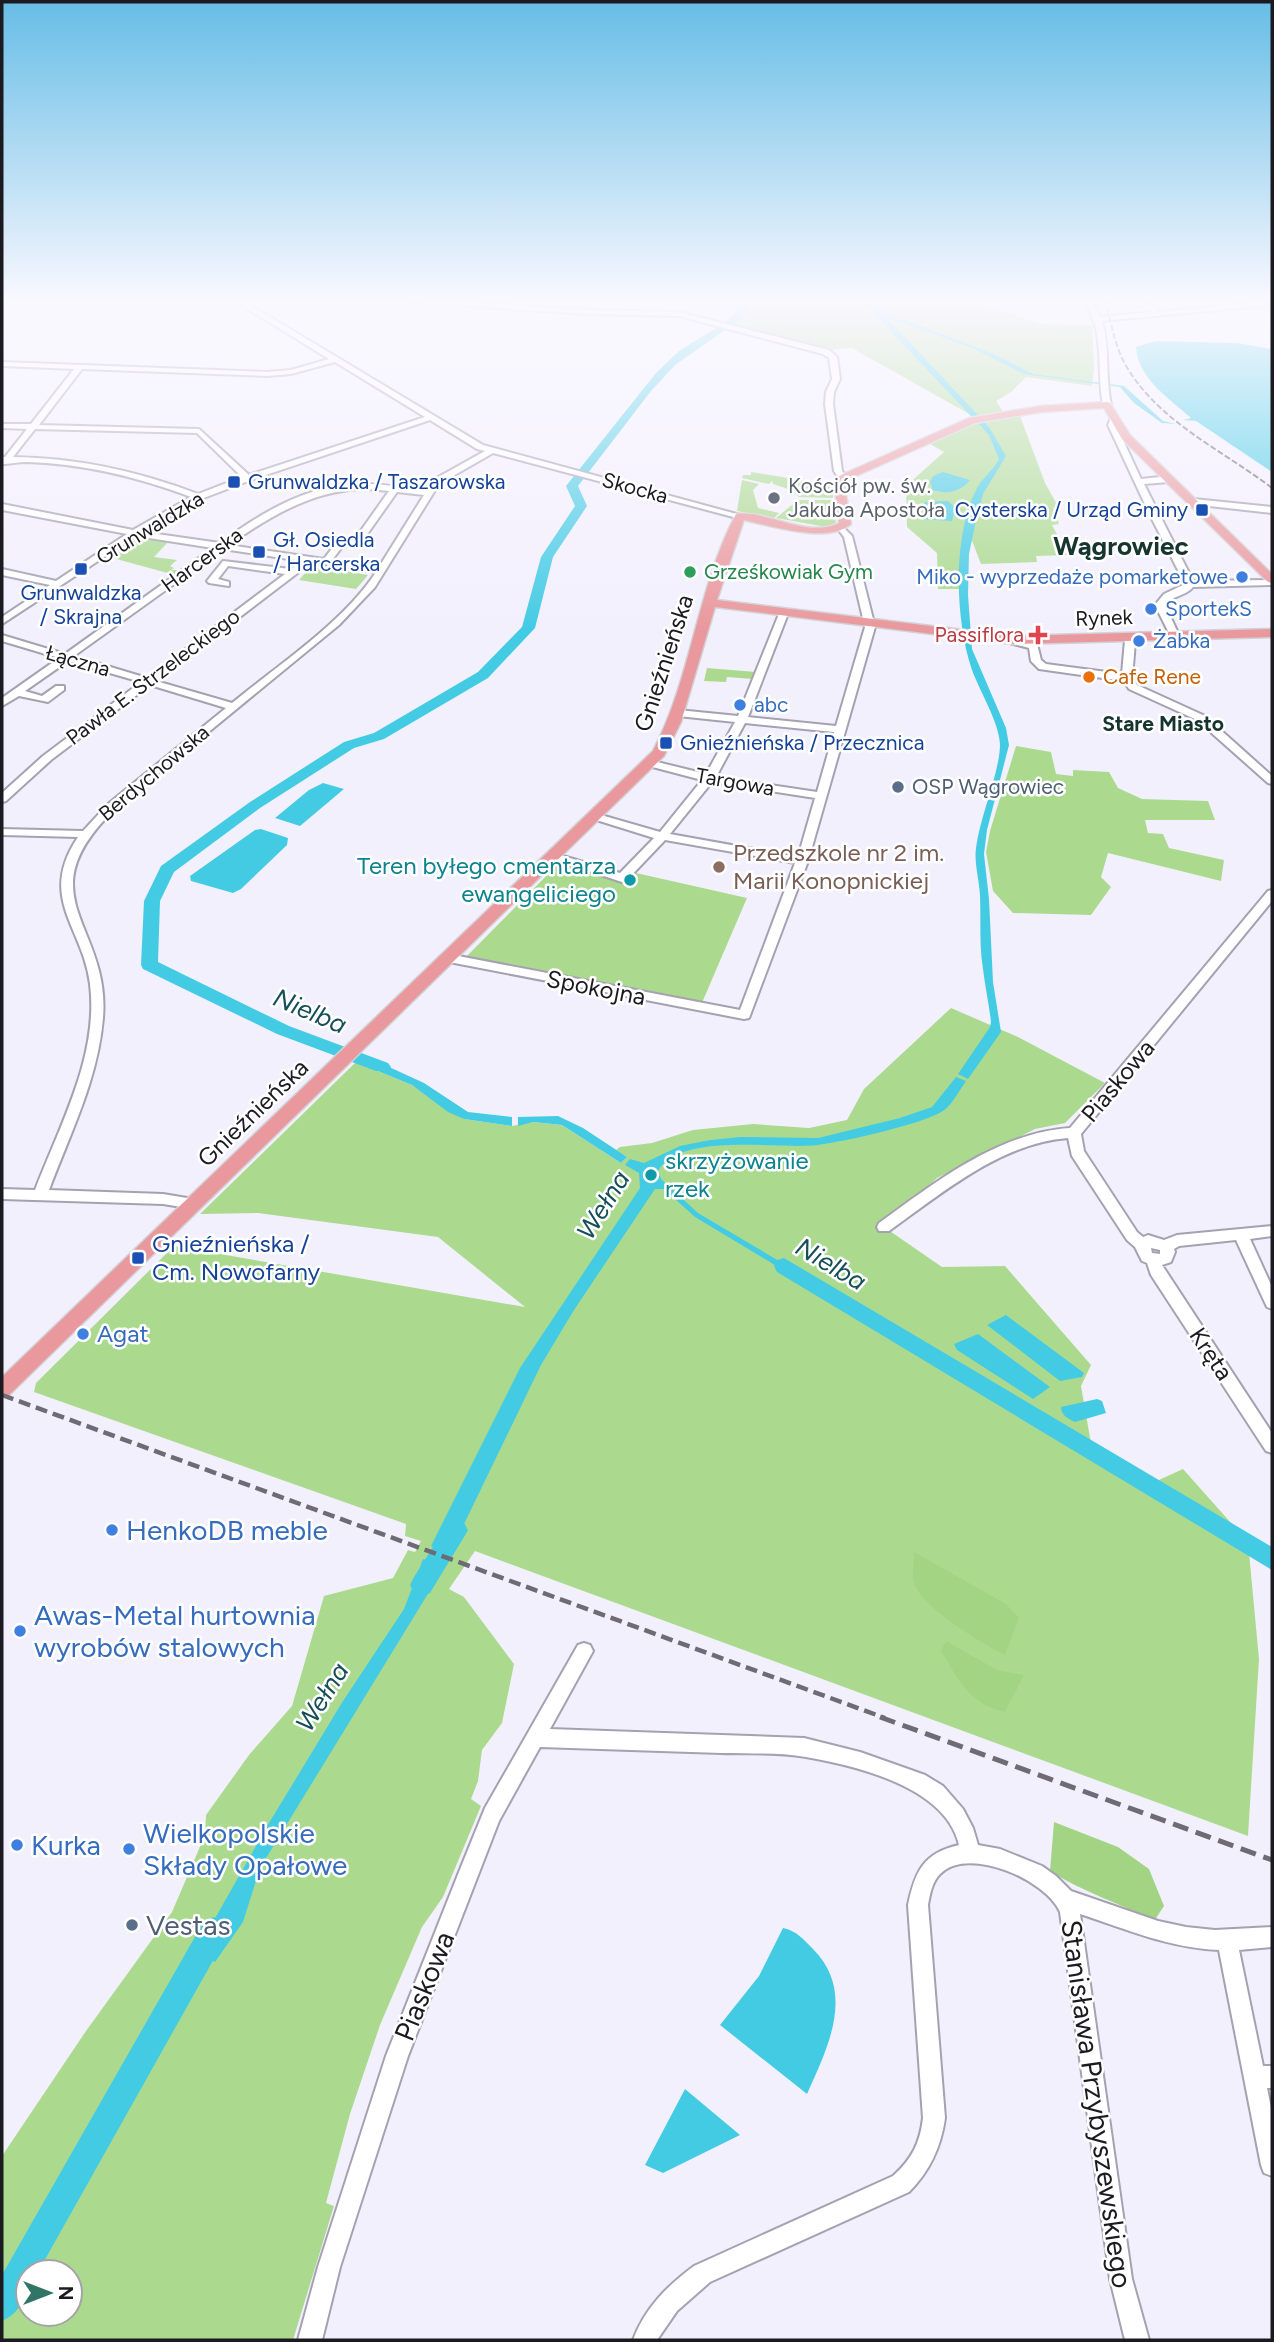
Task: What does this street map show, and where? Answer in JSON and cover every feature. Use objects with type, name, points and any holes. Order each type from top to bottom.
[{"type":"main road","points":[[740,516],[821,530],[841,528],[845,524],[839,482],[843,478],[968,421],[1039,409]]},
{"type":"main road","points":[[1109,409],[1114,420],[1141,452],[1194,502],[1270,581]]},
{"type":"main road","name":"Gnieźnieńska","points":[[2,1389],[553,856],[598,817],[666,743],[678,713],[710,603],[740,516]]},
{"type":"main road","name":"Rynek","points":[[710,603],[987,639],[1035,640],[1143,635]]},
{"type":"main road","points":[[1143,635],[1272,633]]},
{"type":"street","points":[[4,461],[48,409]]},
{"type":"street","name":"Skocka","points":[[415,409],[468,441],[491,451],[740,516]]},
{"type":"street","points":[[831,409],[838,471],[843,478]]},
{"type":"street","name":"Grunwaldzka","points":[[2,621],[134,533],[198,497],[429,418]]},
{"type":"street","points":[[1114,420],[1112,425],[1124,452],[1190,584]]},
{"type":"street","points":[[2,426],[199,431],[248,478]]},
{"type":"street","name":"Berdychowska","points":[[40,1195],[86,1072],[95,1033],[95,978],[71,912],[65,887],[70,859],[85,834],[112,806],[336,623],[362,597],[440,479],[491,451]]},
{"type":"street","points":[[1124,452],[1141,452]]},
{"type":"street","points":[[4,461],[63,461],[109,468],[138,474],[198,497]]},
{"type":"street","points":[[1138,482],[1169,479]]},
{"type":"street","name":"Harcerska","points":[[2,703],[220,546],[269,515],[333,490],[352,487],[429,493]]},
{"type":"street","points":[[326,562],[338,545],[358,541],[394,490]]},
{"type":"street","points":[[1194,502],[1272,510]]},
{"type":"street","points":[[2,507],[134,533],[381,570]]},
{"type":"street","points":[[598,817],[660,836],[802,861],[870,627],[848,536],[841,528]]},
{"type":"street","name":"Pawła E. Strzeleckiego","points":[[2,799],[47,758],[309,560]]},
{"type":"street","points":[[226,584],[212,580],[226,563],[292,572]]},
{"type":"street","points":[[2,572],[58,584]]},
{"type":"street","points":[[1174,635],[1161,610],[1160,602],[1190,584],[1270,581]]},
{"type":"street","points":[[553,856],[622,878],[693,801],[709,778],[743,720],[785,611]]},
{"type":"street","name":"Rynek","points":[[1127,678],[1129,640],[1143,635]]},
{"type":"street","name":"Łączna","points":[[2,638],[234,707]]},
{"type":"street","points":[[987,639],[1032,645],[1035,648],[1036,661],[1044,667],[1127,678],[1133,687],[1199,716],[1272,781]]},
{"type":"street","points":[[18,692],[44,700],[60,688]]},
{"type":"street","points":[[678,713],[841,730]]},
{"type":"street","name":"Targowa","points":[[649,763],[709,778],[822,796]]},
{"type":"street","points":[[2,832],[85,834]]},
{"type":"street","name":"Spokojna","points":[[448,958],[744,1015],[802,861]]},
{"type":"street","name":"Piaskowa","points":[[884,1227],[944,1185],[996,1155],[1042,1135],[1074,1133],[1121,1080],[1272,894]]},
{"type":"street","points":[[1074,1133],[1077,1152],[1132,1236],[1143,1245],[1144,1254],[1154,1261],[1163,1260],[1168,1255],[1164,1246],[1152,1241],[1143,1245]]},
{"type":"street","points":[[2,1194],[163,1199],[194,1204]]},
{"type":"street","points":[[1164,1246],[1177,1241],[1272,1231]]},
{"type":"street","points":[[1240,1234],[1272,1303]]},
{"type":"street","name":"Kręta","points":[[1154,1261],[1156,1271],[1272,1446]]},
{"type":"street","name":"Piaskowa","points":[[310,2340],[329,2267],[397,2056],[492,1815],[584,1651]]},
{"type":"street","points":[[534,1738],[804,1747],[860,1761],[918,1782],[936,1793],[956,1816],[966,1835],[970,1853],[946,1858],[935,1865],[922,1887],[918,1905],[934,2118],[932,2135],[921,2164],[901,2184],[702,2274],[680,2290],[663,2308],[645,2340]]},
{"type":"street","name":"Stanisława Przybyszewskiego","points":[[970,1853],[998,1858],[1036,1874],[1065,1899],[1073,1928],[1121,2279],[1137,2340]]},
{"type":"street","points":[[1065,1899],[1100,1909],[1159,1932],[1227,1941],[1272,1937]]},
{"type":"street","points":[[1227,1941],[1263,2077],[1272,2165]]},
{"type":"green space","points":[[961,409],[1002,409],[1006,416],[1020,416],[1045,483],[1059,508],[1053,508],[1059,524],[1052,525],[1068,555],[1036,556],[1037,562],[981,564],[969,533],[959,589],[938,589],[937,553],[907,527],[906,486],[944,452],[925,441],[978,419]]},
{"type":"green space","points":[[751,472],[832,485],[833,498],[799,497],[772,481],[769,484],[742,478],[743,475],[751,475]]},
{"type":"green space","points":[[742,480],[759,484],[753,490],[758,508],[779,513],[774,518],[737,511]]},
{"type":"green space","points":[[798,500],[833,500],[836,523],[826,527],[776,518]]},
{"type":"green space","points":[[138,538],[169,541],[154,557],[177,560],[170,566],[174,568],[171,570],[184,570],[175,575],[109,557]]},
{"type":"green space","points":[[312,565],[368,575],[356,589],[299,580]]},
{"type":"green space","points":[[707,668],[756,672],[753,679],[727,677],[726,682],[704,681]]},
{"type":"green space","points":[[1016,746],[1051,752],[1056,774],[1073,776],[1073,770],[1109,772],[1118,788],[1142,799],[1208,801],[1215,820],[1145,820],[1148,833],[1163,834],[1169,848],[1224,860],[1221,881],[1108,853],[1101,877],[1111,887],[1091,915],[1013,913],[993,891],[986,852]]},
{"type":"green space","points":[[560,862],[626,884],[636,873],[747,898],[701,1005],[465,958]]},
{"type":"green space","points":[[951,1008],[1018,1037],[1105,1083],[1065,1123],[1035,1129],[937,1178],[884,1227],[942,1267],[1005,1266],[1091,1365],[1081,1386],[1092,1449],[1150,1484],[1183,1469],[1248,1542],[1259,1659],[1248,1836],[475,1551],[449,1589],[464,1597],[514,1664],[502,1723],[482,1750],[478,1781],[471,1799],[481,1806],[443,1897],[422,1927],[380,2025],[350,2114],[326,2203],[334,2206],[293,2340],[2,2340],[2,2156],[86,2031],[172,1912],[205,1835],[206,1815],[249,1755],[292,1706],[324,1596],[393,1578],[408,1550],[415,1552],[421,1541],[405,1536],[406,1524],[34,1392],[36,1383],[174,1246],[525,1307],[438,1237],[258,1213],[200,1214],[356,1062],[412,1085],[464,1119],[512,1126],[533,1122],[562,1125],[621,1163],[627,1157],[616,1150],[620,1147],[652,1143],[693,1130],[753,1124],[809,1128],[847,1120],[864,1089]]},
{"type":"green space","points":[[914,1552],[1006,1604],[1019,1618],[1005,1655],[952,1623],[926,1601],[917,1590],[913,1579]]},
{"type":"green space","points":[[946,1641],[997,1670],[1024,1675],[1005,1712],[982,1703],[966,1689],[941,1651]]},
{"type":"green space","points":[[1054,1822],[1118,1847],[1149,1869],[1164,1906],[1154,1921],[1050,1871]]},
{"type":"water","points":[[965,409],[972,409],[989,427],[1006,456],[983,494],[969,554],[968,595],[972,649],[1006,728],[1009,745],[987,830],[984,854],[993,982],[1001,1032],[968,1079],[958,1074],[991,1022],[982,960],[976,854],[981,822],[997,768],[1000,744],[996,726],[966,650],[959,578],[963,530],[969,508],[977,488],[999,459],[989,435]]},
{"type":"water","points":[[1143,409],[1150,409],[1163,421],[1176,424],[1162,423]]},
{"type":"water","points":[[1181,409],[1272,409],[1272,472],[1196,421],[1183,420],[1191,418]]},
{"type":"water","points":[[943,472],[970,480],[954,491],[933,490],[930,482],[933,476]]},
{"type":"water","points":[[948,501],[955,507],[952,521],[921,519],[918,515],[924,512],[941,512],[921,507],[925,502]]},
{"type":"water","points":[[323,783],[344,789],[300,826],[275,818],[309,790]]},
{"type":"water","points":[[261,829],[288,838],[287,845],[241,889],[233,893],[191,881],[190,876],[255,830]]},
{"type":"water","points":[[363,1055],[424,1083],[468,1112],[512,1117],[512,1126],[464,1119],[448,1112],[412,1085],[356,1062]]},
{"type":"water","points":[[956,1077],[966,1081],[943,1111],[901,1127],[818,1145],[709,1147],[687,1151],[670,1159],[658,1171],[661,1179],[698,1213],[806,1277],[803,1282],[695,1217],[664,1189],[655,1189],[574,1310],[541,1365],[450,1553],[431,1546],[520,1368],[640,1188],[639,1173],[625,1165],[630,1159],[644,1163],[680,1146],[710,1140],[741,1137],[818,1138],[900,1118],[932,1107]]},
{"type":"water","points":[[558,1116],[583,1128],[627,1157],[621,1163],[562,1125],[533,1122],[518,1126],[518,1117]]},
{"type":"water","points":[[1006,1315],[1084,1373],[1082,1377],[1060,1381],[987,1325]]},
{"type":"water","points":[[978,1334],[1050,1387],[1033,1399],[957,1350],[954,1344]]},
{"type":"water","points":[[1097,1399],[1102,1401],[1106,1413],[1075,1422],[1061,1410],[1061,1407]]},
{"type":"water","points":[[423,1559],[445,1566],[260,1868],[243,1922],[215,1962],[196,1952],[269,1823],[343,1701],[404,1609]]},
{"type":"water","points":[[783,1928],[803,1939],[826,1966],[836,2001],[829,2039],[807,2094],[720,2025],[759,1976]]},
{"type":"water","points":[[685,2089],[740,2135],[663,2173],[645,2165]]},
{"type":"waterway","name":"Nielba","points":[[382,1067],[283,1030],[149,965],[152,901],[167,869],[255,805],[349,745],[379,736],[483,675],[528,628],[547,557],[581,506],[572,486],[591,465],[631,409]]},
{"type":"waterway","name":"Nielba","points":[[784,1266],[1272,1559]]},
{"type":"waterway","name":"Wełna","points":[[422,1585],[456,1530]]},
{"type":"waterway","name":"Wełna","points":[[2,2305],[214,1931]]},
{"type":"railway","points":[[1162,409],[1272,488]]},
{"type":"railway","points":[[2,1395],[885,1718]]},
{"type":"railway","points":[[880,1717],[1272,1860]]},
{"type":"place","name":"Grunwaldzka / Taszarowska","points":[[234,482]]},
{"type":"place","name":"Kościół pw. św. Jakuba Apostoła","points":[[774,498]]},
{"type":"place","name":"Cysterska / Urząd Gminy","points":[[1202,510]]},
{"type":"place","name":"Gł. Osiedla / Harcerska","points":[[259,552]]},
{"type":"place","name":"Grunwaldzka / Skrajna","points":[[81,569]]},
{"type":"place","name":"Grześkowiak Gym","points":[[690,572]]},
{"type":"place","name":"Miko - wyprzedaże pomarketowe","points":[[1242,577]]},
{"type":"place","name":"SportekS","points":[[1151,609]]},
{"type":"place","name":"Passiflora","points":[[1038,635]]},
{"type":"place","name":"Żabka","points":[[1139,641]]},
{"type":"place","name":"Cafe Rene","points":[[1089,677]]},
{"type":"place","name":"abc","points":[[740,705]]},
{"type":"place","name":"Gnieźnieńska / Przecznica","points":[[666,743]]},
{"type":"place","name":"OSP Wągrowiec","points":[[898,787]]},
{"type":"place","name":"Przedszkole nr 2 im. Marii Konopnickiej","points":[[719,867]]},
{"type":"place","name":"Teren byłego cmentarza ewangeliciego","points":[[630,880]]},
{"type":"place","name":"skrzyżowanie rzek","points":[[651,1175]]},
{"type":"place","name":"Gnieźnieńska / Cm. Nowofarny","points":[[138,1258]]},
{"type":"place","name":"Agat","points":[[83,1334]]},
{"type":"place","name":"HenkoDB meble","points":[[112,1530]]},
{"type":"place","name":"Awas-Metal hurtownia wyrobów stalowych","points":[[20,1631]]},
{"type":"place","name":"Kurka","points":[[17,1845]]},
{"type":"place","name":"Wielkopolskie Składy Opałowe","points":[[129,1849]]},
{"type":"place","name":"Vestas","points":[[132,1925]]},
{"type":"district","name":"Wągrowiec","points":[[1121,546]]},
{"type":"district","name":"Stare Miasto","points":[[1163,724]]}]
